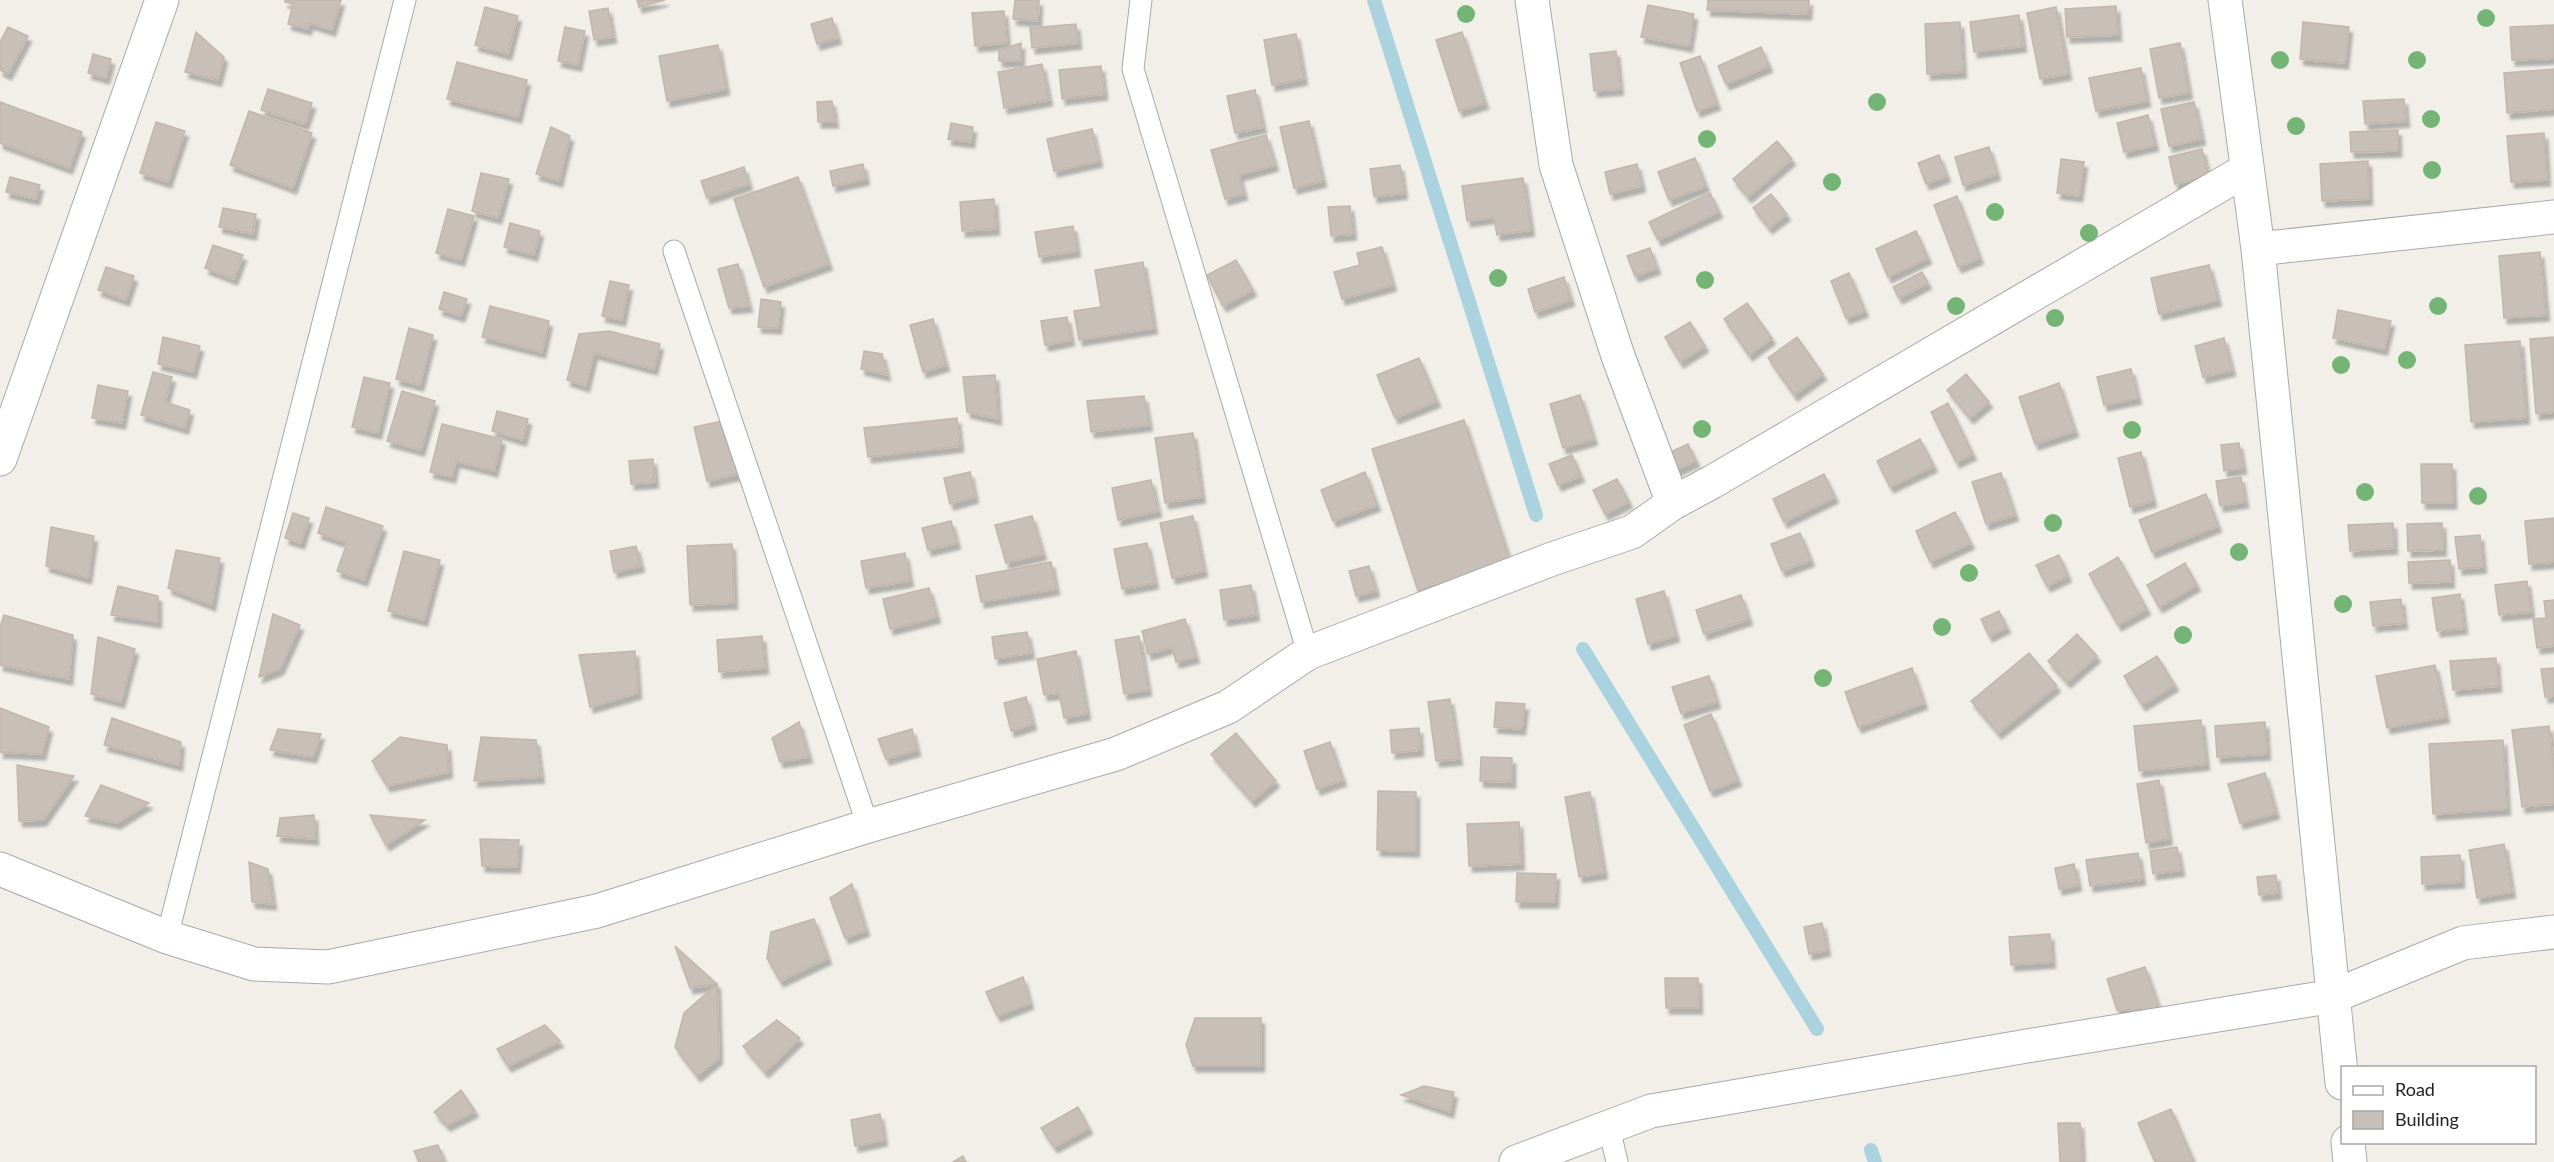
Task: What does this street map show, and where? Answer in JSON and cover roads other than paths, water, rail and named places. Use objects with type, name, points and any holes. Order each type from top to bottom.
[{"type":"street","points":[[0,459],[162,0]]},
{"type":"street","points":[[1532,0],[1556,165],[1618,356],[1673,503]]},
{"type":"street","points":[[2225,0],[2258,249],[2341,1066]]},
{"type":"street","points":[[0,868],[167,938],[254,964],[328,967],[597,911],[868,826],[1116,754],[1228,706],[1308,653],[1552,559],[1632,532],[1673,503],[2246,170]]},
{"type":"street","points":[[2258,249],[2554,217]]},
{"type":"street","points":[[1515,1162],[1651,1111],[2334,996],[2463,943],[2554,932]]},
{"type":"street","points":[[2349,1144],[2350,1162]]},
{"type":"lane","points":[[167,938],[405,0]]},
{"type":"lane","points":[[1141,0],[1132,69],[1308,653]]},
{"type":"lane","points":[[674,251],[868,826]]},
{"type":"lane","points":[[1609,1127],[1617,1162]]},
{"type":"waterway","points":[[1374,0],[1536,515]]},
{"type":"waterway","points":[[1583,649],[1817,1029]]},
{"type":"waterway","points":[[1871,1150],[1875,1162]]}]
